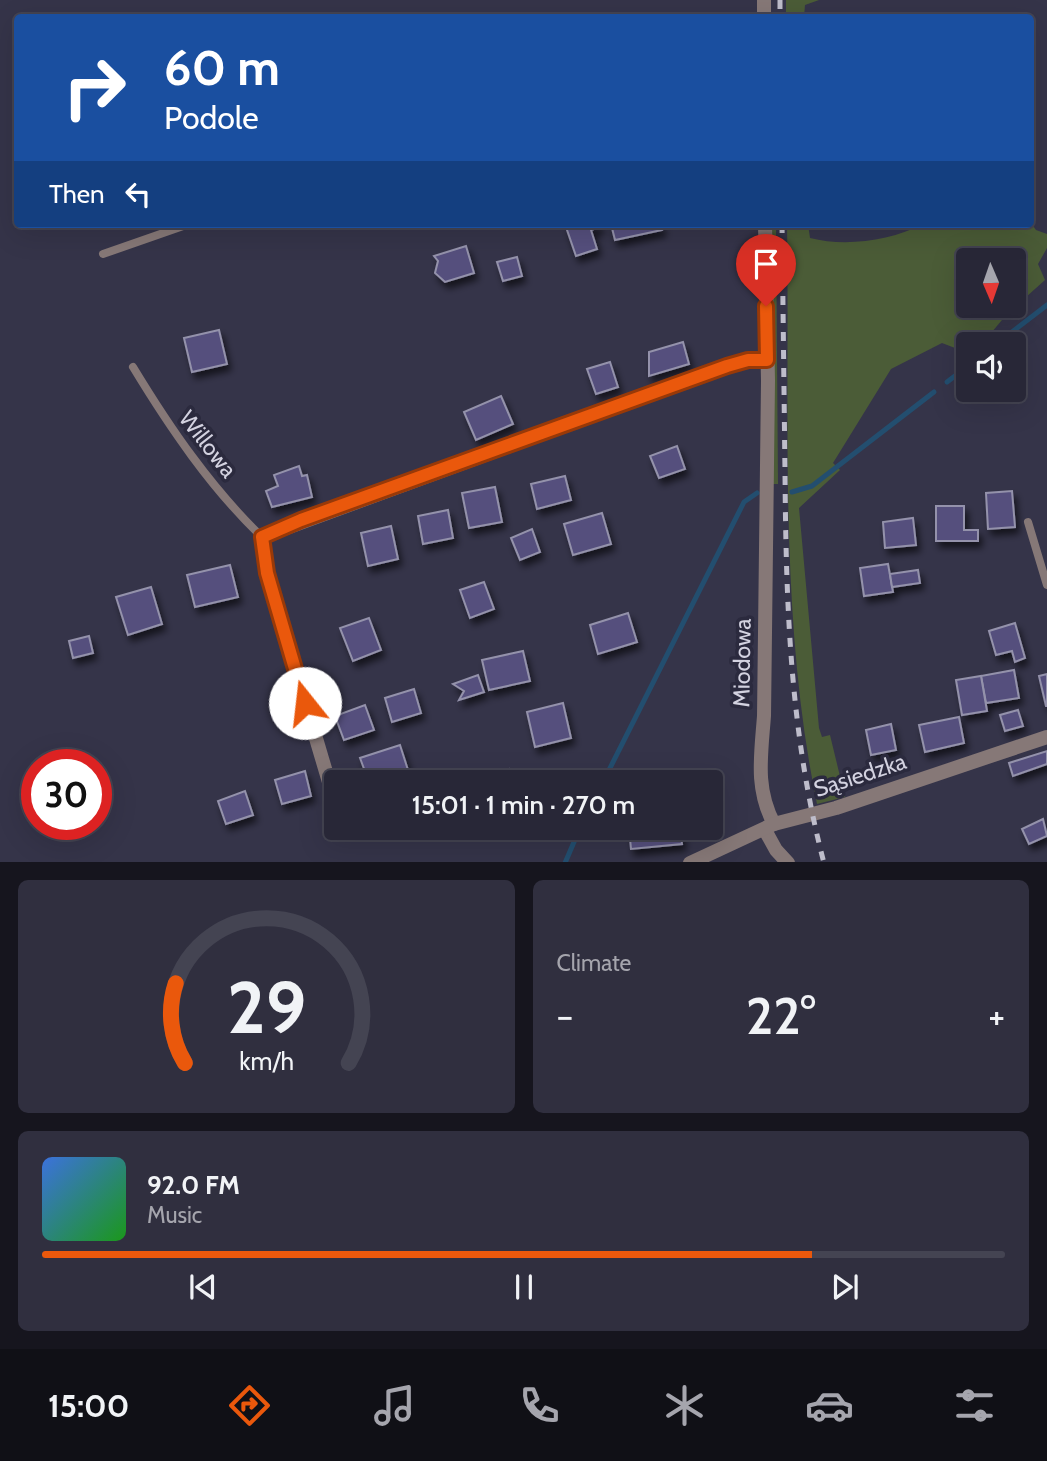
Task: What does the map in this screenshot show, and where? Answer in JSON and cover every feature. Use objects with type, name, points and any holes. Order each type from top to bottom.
[{"type":"street","name":"Miodowa","points":[[765,228],[767,360],[764,716],[759,771],[763,803],[776,850],[787,862]]},
{"type":"street","points":[[325,770],[267,573],[262,537],[301,520],[727,366],[748,360],[767,360]]},
{"type":"street","name":"Sąsiedzka","points":[[692,862],[770,827],[1047,737]]},
{"type":"lane","points":[[103,254],[178,228]]},
{"type":"lane","name":"Willowa","points":[[133,367],[172,429],[242,518],[262,537]]},
{"type":"lane","points":[[1028,522],[1047,585]]},
{"type":"green space","points":[[786,0],[819,0],[805,5],[804,14],[786,14]]},
{"type":"green space","points":[[1034,227],[1047,234],[1047,248],[1038,264],[1045,280],[1026,297],[1026,248],[956,248],[956,318],[1004,318],[992,332],[956,332],[956,348],[942,343],[891,369],[833,463],[840,470],[799,508],[819,728],[822,737],[830,735],[845,797],[817,804],[796,661],[791,588],[787,228],[809,228],[810,238],[838,242],[867,241],[914,228]]},
{"type":"green space","points":[[768,228],[776,228],[778,484],[771,484]]},
{"type":"building","points":[[566,228],[597,228],[591,230],[597,249],[576,256]]},
{"type":"building","points":[[612,228],[662,228],[662,230],[615,240]]},
{"type":"building","points":[[466,246],[474,273],[445,282],[435,273],[438,261],[434,256]]},
{"type":"building","points":[[517,257],[522,276],[503,281],[497,262]]},
{"type":"building","points":[[219,330],[227,364],[192,372],[184,338]]},
{"type":"building","points":[[683,342],[689,364],[649,376],[649,352]]},
{"type":"building","points":[[610,362],[618,387],[596,394],[587,369]]},
{"type":"building","points":[[501,396],[513,424],[476,440],[464,412]]},
{"type":"building","points":[[677,446],[685,469],[659,478],[650,456]]},
{"type":"building","points":[[299,466],[302,476],[307,475],[312,497],[272,507],[266,491],[278,486],[274,475]]},
{"type":"building","points":[[565,476],[571,500],[537,509],[531,484]]},
{"type":"building","points":[[495,487],[502,522],[469,528],[462,493]]},
{"type":"building","points":[[1012,491],[1015,527],[988,529],[986,493]]},
{"type":"building","points":[[936,506],[964,506],[964,530],[978,530],[978,541],[936,541]]},
{"type":"building","points":[[448,510],[453,538],[423,544],[418,516]]},
{"type":"building","points":[[602,513],[611,544],[573,555],[564,524]]},
{"type":"building","points":[[913,518],[916,545],[885,548],[883,522]]},
{"type":"building","points":[[391,526],[398,559],[368,566],[361,533]]},
{"type":"building","points":[[532,529],[540,552],[520,560],[511,538]]},
{"type":"building","points":[[888,564],[893,592],[864,596],[860,568]]},
{"type":"building","points":[[230,565],[238,597],[195,607],[187,575]]},
{"type":"building","points":[[918,570],[920,583],[892,587],[890,574]]},
{"type":"building","points":[[484,582],[494,609],[470,618],[460,590]]},
{"type":"building","points":[[151,587],[162,624],[128,635],[116,597]]},
{"type":"building","points":[[628,613],[637,642],[598,654],[590,625]]},
{"type":"building","points":[[369,618],[381,650],[353,661],[340,628]]},
{"type":"building","points":[[1015,623],[1025,658],[1015,662],[1012,651],[996,655],[989,631]]},
{"type":"building","points":[[89,636],[93,653],[73,658],[69,641]]},
{"type":"building","points":[[523,651],[530,681],[489,690],[482,660]]},
{"type":"building","points":[[1014,670],[1019,698],[986,703],[981,676]]},
{"type":"building","points":[[1047,674],[1047,706],[1046,706],[1039,676]]},
{"type":"building","points":[[478,675],[484,692],[459,700],[464,691],[453,684]]},
{"type":"building","points":[[981,676],[987,711],[962,715],[956,680]]},
{"type":"building","points":[[414,689],[421,713],[392,722],[385,698]]},
{"type":"building","points":[[563,703],[571,738],[535,747],[527,712]]},
{"type":"building","points":[[365,705],[374,730],[344,740],[335,716]]},
{"type":"building","points":[[1018,710],[1023,726],[1005,731],[1000,715]]},
{"type":"building","points":[[959,717],[964,743],[925,752],[919,725]]},
{"type":"building","points":[[891,724],[896,750],[871,755],[866,730]]},
{"type":"building","points":[[400,745],[408,770],[364,770],[360,758]]},
{"type":"building","points":[[1047,751],[1047,764],[1013,776],[1009,763]]},
{"type":"building","points":[[305,771],[311,796],[282,804],[275,780]]},
{"type":"building","points":[[245,791],[253,815],[226,824],[218,801]]},
{"type":"building","points":[[1043,819],[1047,836],[1029,844],[1022,829]]},
{"type":"building","points":[[630,840],[682,840],[682,844],[631,849]]},
{"type":"waterway","points":[[1012,332],[1047,305]]},
{"type":"waterway","points":[[947,382],[956,375]]},
{"type":"waterway","points":[[792,492],[812,486],[934,392]]},
{"type":"waterway","points":[[609,770],[744,502],[757,493]]},
{"type":"waterway","points":[[565,862],[575,840]]},
{"type":"railway","points":[[780,0],[780,14]]},
{"type":"railway","points":[[782,228],[786,522],[792,669],[804,766],[824,862]]},
{"type":"route","points":[[305,703],[267,573],[262,537],[301,520],[727,366],[748,360],[767,360],[766,306]]}]
